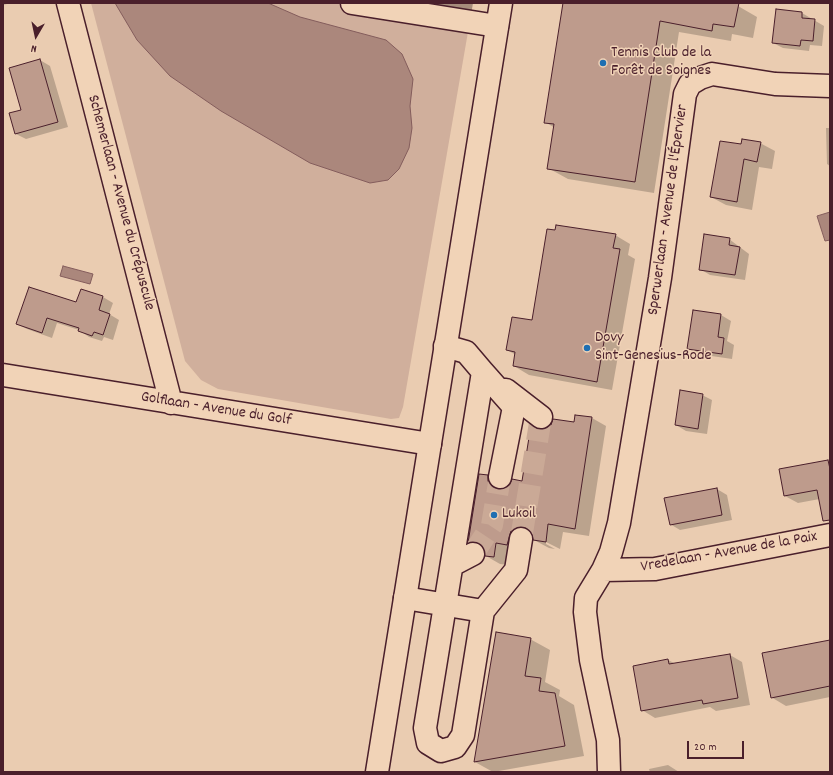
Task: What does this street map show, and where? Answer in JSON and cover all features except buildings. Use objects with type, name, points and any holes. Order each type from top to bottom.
[{"type":"street","name":"Schemerlaan - Avenue du Crépuscule","points":[[68,3],[171,403]]},
{"type":"street","points":[[352,3],[497,26]]},
{"type":"street","points":[[377,772],[501,3]]},
{"type":"street","name":"Sperwerlaan - Avenue de l'Épervier","points":[[609,772],[608,740],[591,660],[585,612],[586,598],[603,570],[619,523],[660,278],[685,94],[690,84],[700,78],[712,74],[775,84],[830,86]]},
{"type":"street","points":[[446,346],[466,352],[514,407],[500,477]]},
{"type":"street","points":[[483,372],[541,417]]},
{"type":"street","points":[[483,372],[425,728],[428,743],[441,751],[455,747],[463,735],[483,611],[516,570],[521,538]]},
{"type":"street","name":"Golflaan - Avenue du Golf","points":[[3,375],[430,444]]},
{"type":"street","name":"Vredelaan - Avenue de la Paix","points":[[603,570],[655,569],[830,535]]},
{"type":"street","points":[[452,565],[473,554]]},
{"type":"street","points":[[405,598],[483,611]]},
{"type":"shaded area","points":[[91,3],[473,3],[403,407],[399,418],[391,419],[218,389],[201,380],[185,361]]},
{"type":"shaded area","points":[[115,3],[268,3],[300,17],[386,40],[402,54],[413,79],[410,106],[412,128],[409,148],[399,169],[388,180],[370,183],[310,163],[221,111],[170,76],[137,40]]},
{"type":"shaded area","points":[[830,212],[830,240],[825,241],[817,216]]},
{"type":"shaded area","points":[[63,266],[93,274],[90,284],[60,276]]},
{"type":"tunnel","points":[[521,539],[541,417]]},
{"type":"tunnel","points":[[473,554],[492,525],[500,477]]},
{"type":"place","name":"Tennis Club de la Forêt de Soignes","points":[[603,63]]},
{"type":"place","name":"Dovy Sint-Genesius-Rode","points":[[587,348]]},
{"type":"place","name":"Lukoil","points":[[494,515]]}]
